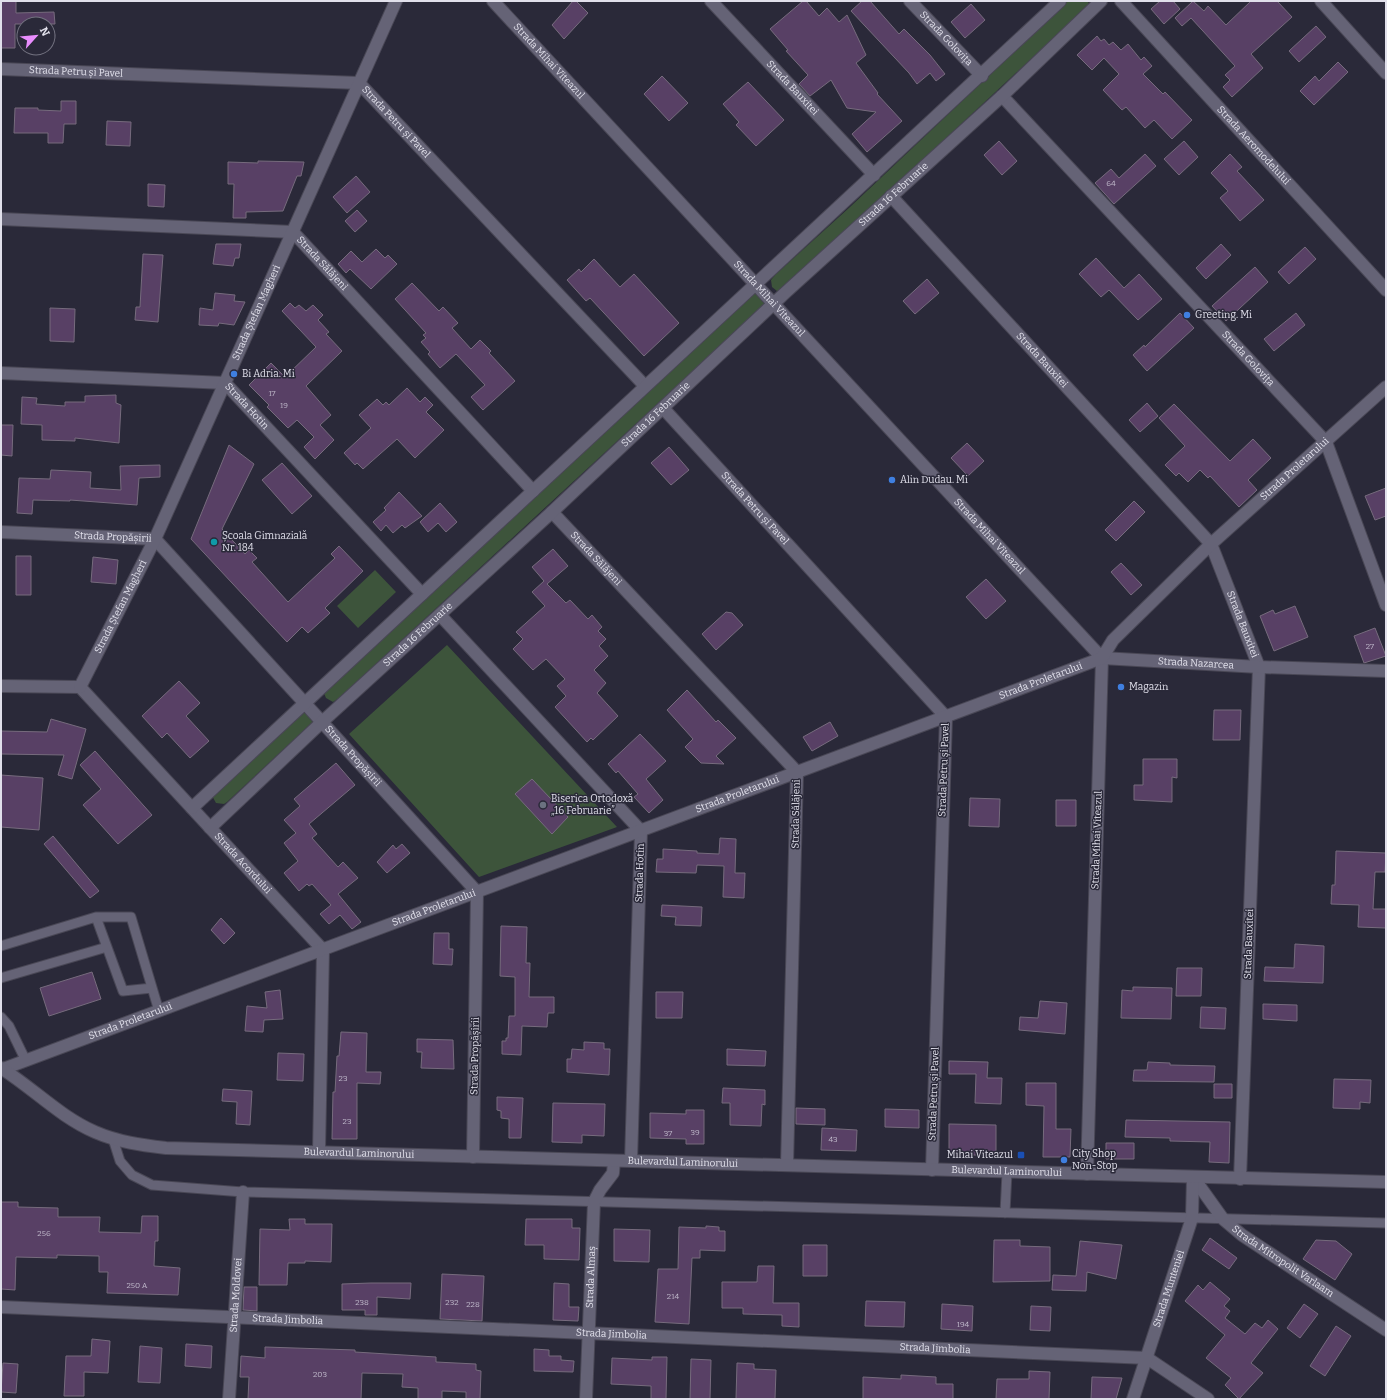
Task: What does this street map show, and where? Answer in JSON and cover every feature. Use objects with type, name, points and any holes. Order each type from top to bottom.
[{"type":"street","name":"Strada Ștefan Magheri","points":[[80,687],[155,539],[396,1]]},
{"type":"street","name":"Strada Mihai Viteazul","points":[[493,1],[1102,658],[1087,1174]]},
{"type":"street","name":"Strada Bauxitei","points":[[711,1],[874,175]]},
{"type":"street","name":"Strada Golovița","points":[[910,1],[982,76]]},
{"type":"street","points":[[192,808],[304,702],[645,386],[982,76],[1060,1]]},
{"type":"street","name":"Strada 16 Februarie","points":[[210,828],[322,722],[552,512],[773,303],[1002,96],[1101,1]]},
{"type":"street","name":"Strada Aeromodelului","points":[[1121,1],[1386,290]]},
{"type":"street","points":[[1323,2],[1386,73]]},
{"type":"street","name":"Strada Petru și Pavel","points":[[1,69],[359,83],[645,386]]},
{"type":"street","name":"Strada Golovița","points":[[1002,96],[1326,442],[1386,605]]},
{"type":"street","name":"Strada Bauxitei","points":[[891,196],[1211,544],[1260,667],[1240,1179]]},
{"type":"street","name":"Strada Sălăjeni","points":[[1,219],[293,232],[533,491]]},
{"type":"street","name":"Strada Hotin","points":[[1,373],[225,383],[422,594]]},
{"type":"street","name":"Strada Proletarului","points":[[2,1069],[1102,658],[1113,640],[1211,544],[1386,387]]},
{"type":"street","name":"Strada Petru și Pavel","points":[[663,408],[946,717],[932,1170]]},
{"type":"street","name":"Strada Sălăjeni","points":[[552,512],[797,772],[787,1166]]},
{"type":"street","name":"Strada Propășirii","points":[[1,532],[155,539],[477,892],[473,1156]]},
{"type":"street","name":"Strada Hotin","points":[[440,615],[641,831],[631,1161]]},
{"type":"street","name":"Strada Nazarcea","points":[[1102,658],[1260,667],[1386,671]]},
{"type":"street","points":[[1,686],[80,687]]},
{"type":"street","name":"Strada Acordului","points":[[80,687],[323,950]]},
{"type":"street","points":[[319,1151],[323,950]]},
{"type":"street","name":"Bulevardul Laminorului","points":[[2,1069],[76,1122],[112,1139],[166,1148],[319,1151],[1193,1178],[1386,1182]]},
{"type":"street","name":"Strada Almaș","points":[[586,1399],[594,1202],[600,1190],[613,1173],[614,1161]]},
{"type":"street","name":"Strada Munteniei","points":[[1133,1399],[1192,1218],[1193,1178]]},
{"type":"street","name":"Strada Mitropolit Varlaam","points":[[1193,1178],[1223,1219],[1242,1235],[1386,1330]]},
{"type":"street","name":"Strada Moldovei","points":[[230,1399],[233,1318],[243,1192]]},
{"type":"street","name":"Strada Jimbolia","points":[[1,1307],[1147,1358]]},
{"type":"street","points":[[1147,1358],[1208,1399]]},
{"type":"lane","points":[[96,917],[123,991],[152,988]]},
{"type":"lane","points":[[1,946],[96,917],[131,917],[159,1011]]},
{"type":"lane","points":[[1,978],[107,947]]},
{"type":"lane","points":[[1,1017],[9,1026],[26,1061]]},
{"type":"lane","points":[[112,1139],[120,1161],[132,1175],[152,1186],[243,1192],[1386,1223]]},
{"type":"lane","points":[[1005,1213],[1007,1172]]},
{"type":"green space","points":[[1068,1],[1088,1],[1089,5],[786,287],[777,291],[772,287],[771,280],[775,275],[850,207]]},
{"type":"green space","points":[[753,292],[770,300],[339,698],[333,702],[326,698],[323,691]]},
{"type":"green space","points":[[375,570],[396,592],[358,628],[337,606]]},
{"type":"green space","points":[[447,645],[617,827],[479,877],[349,734]]},
{"type":"green space","points":[[304,705],[317,718],[227,802],[224,804],[216,803],[211,794]]},
{"type":"building","points":[[1,1],[16,1],[16,13],[54,12],[54,16],[16,16],[15,48],[1,48]]},
{"type":"building","points":[[573,1],[576,1],[588,13],[564,39],[552,25]]},
{"type":"building","points":[[803,1],[806,1],[819,16],[827,8],[839,22],[847,15],[866,55],[856,63],[878,93],[877,94],[902,121],[867,152],[852,134],[876,112],[847,108],[831,80],[810,96],[799,84],[808,75],[786,51],[788,50],[770,29]]},
{"type":"building","points":[[862,1],[870,1],[899,34],[904,29],[930,55],[945,74],[936,81],[930,73],[917,84],[909,73],[851,11]]},
{"type":"building","points":[[1160,1],[1173,1],[1180,9],[1164,24],[1151,9]]},
{"type":"building","points":[[1193,1],[1204,11],[1208,6],[1226,25],[1251,1],[1277,1],[1292,17],[1251,54],[1263,68],[1232,97],[1223,87],[1230,80],[1225,75],[1235,66],[1191,18],[1182,26],[1175,18]]},
{"type":"building","points":[[971,4],[985,20],[965,38],[951,22]]},
{"type":"building","points":[[1316,26],[1326,37],[1299,62],[1289,51]]},
{"type":"building","points":[[1097,36],[1101,41],[1104,39],[1109,45],[1113,42],[1121,50],[1128,44],[1141,60],[1144,57],[1152,66],[1143,74],[1163,94],[1165,92],[1192,120],[1172,139],[1154,120],[1145,128],[1126,107],[1122,110],[1103,90],[1119,74],[1104,58],[1092,70],[1077,55]]},
{"type":"building","points":[[1338,62],[1348,72],[1314,105],[1300,91],[1315,76],[1319,81]]},
{"type":"building","points":[[662,76],[688,103],[669,121],[644,94]]},
{"type":"building","points":[[748,82],[784,120],[756,146],[736,125],[739,122],[723,104]]},
{"type":"building","points":[[61,101],[76,101],[76,124],[64,124],[63,143],[48,143],[48,133],[14,133],[15,108],[38,108],[38,110],[61,111]]},
{"type":"building","points":[[107,121],[131,122],[130,146],[106,145]]},
{"type":"building","points":[[999,141],[1017,161],[1002,175],[984,155]]},
{"type":"building","points":[[1184,141],[1198,157],[1179,175],[1164,159]]},
{"type":"building","points":[[1145,154],[1156,166],[1114,204],[1095,183],[1111,169],[1119,178]]},
{"type":"building","points":[[1230,154],[1242,167],[1237,171],[1264,200],[1240,221],[1220,198],[1228,191],[1211,173]]},
{"type":"building","points":[[258,161],[304,162],[301,176],[297,176],[283,211],[246,212],[246,218],[233,218],[234,184],[228,184],[228,162],[258,163]]},
{"type":"building","points":[[356,176],[370,192],[347,213],[333,197]]},
{"type":"building","points":[[148,184],[165,185],[164,207],[148,206]]},
{"type":"building","points":[[357,210],[367,221],[355,232],[345,221]]},
{"type":"building","points":[[216,244],[241,244],[239,258],[235,258],[233,266],[213,264]]},
{"type":"building","points":[[1221,244],[1231,255],[1206,279],[1196,268]]},
{"type":"building","points":[[1305,247],[1316,259],[1289,284],[1278,272]]},
{"type":"building","points":[[376,249],[385,258],[388,255],[397,264],[371,289],[350,269],[346,273],[338,264],[351,251],[362,262]]},
{"type":"building","points":[[143,254],[163,255],[158,322],[135,320],[136,307],[140,307]]},
{"type":"building","points":[[1096,258],[1124,288],[1139,274],[1162,299],[1138,320],[1109,290],[1101,297],[1079,274]]},
{"type":"building","points":[[594,259],[620,287],[634,274],[679,323],[644,356],[590,298],[586,301],[567,280],[579,269],[581,272]]},
{"type":"building","points":[[1255,267],[1268,282],[1226,321],[1212,306]]},
{"type":"building","points":[[927,279],[939,293],[915,314],[903,301]]},
{"type":"building","points":[[412,283],[439,311],[443,307],[458,323],[452,328],[471,349],[480,340],[491,351],[489,353],[515,381],[483,410],[471,397],[485,385],[456,354],[440,368],[428,354],[430,352],[421,342],[426,338],[423,335],[426,333],[395,299]]},
{"type":"building","points":[[215,293],[235,295],[234,301],[245,302],[234,325],[219,323],[218,326],[199,325],[200,308],[213,310]]},
{"type":"building","points":[[290,303],[295,308],[299,305],[306,311],[313,305],[323,315],[318,320],[329,332],[326,334],[342,351],[306,386],[331,415],[320,425],[334,440],[315,459],[304,447],[314,437],[297,420],[288,428],[267,407],[269,405],[249,385],[271,363],[285,377],[316,347],[282,311]]},
{"type":"building","points":[[50,308],[75,309],[74,342],[50,341]]},
{"type":"building","points":[[1180,313],[1194,328],[1147,371],[1133,355],[1144,345],[1145,347]]},
{"type":"building","points":[[1296,313],[1305,325],[1274,351],[1264,339]]},
{"type":"building","points":[[407,388],[420,402],[425,397],[433,405],[426,412],[444,430],[415,458],[397,439],[363,469],[357,463],[355,465],[344,453],[371,428],[359,415],[377,399],[383,405],[386,402],[389,405]]},
{"type":"building","points":[[116,395],[116,403],[121,405],[119,443],[75,438],[75,441],[42,440],[42,425],[21,424],[22,397],[37,398],[36,404],[65,406],[65,402],[85,402],[85,396]]},
{"type":"building","points":[[1147,403],[1158,416],[1140,432],[1129,420]]},
{"type":"building","points":[[1174,404],[1230,461],[1253,439],[1271,458],[1248,480],[1257,490],[1239,507],[1210,476],[1208,478],[1200,470],[1188,482],[1179,473],[1176,476],[1165,465],[1185,446],[1159,418]]},
{"type":"building","points":[[1,425],[13,425],[12,456],[1,455]]},
{"type":"building","points":[[967,443],[984,461],[968,476],[951,458]]},
{"type":"building","name":"Școala Gimnazială Nr. 184","points":[[229,445],[254,464],[222,529],[245,554],[249,550],[257,558],[252,562],[288,602],[335,558],[331,554],[339,546],[363,571],[325,608],[330,613],[308,633],[302,627],[287,642],[191,539]]},
{"type":"building","points":[[669,447],[689,470],[671,485],[651,463]]},
{"type":"building","points":[[282,463],[312,496],[292,514],[262,480]]},
{"type":"building","points":[[160,465],[160,477],[139,478],[137,505],[70,500],[33,500],[32,514],[17,513],[19,478],[50,479],[51,470],[91,472],[90,488],[121,490],[120,466]]},
{"type":"building","points":[[1386,488],[1386,516],[1375,520],[1365,496]]},
{"type":"building","points":[[399,492],[422,516],[405,528],[402,525],[393,533],[386,525],[381,531],[373,522],[386,510],[384,508]]},
{"type":"building","points":[[1134,501],[1145,512],[1116,541],[1105,530]]},
{"type":"building","points":[[440,503],[457,522],[446,532],[438,523],[428,532],[420,522]]},
{"type":"building","points":[[553,549],[568,566],[547,584],[566,603],[570,600],[588,619],[592,615],[602,627],[598,631],[606,639],[599,646],[608,656],[594,670],[606,683],[597,693],[618,716],[593,740],[591,738],[587,742],[555,707],[566,696],[557,686],[565,679],[546,659],[533,670],[513,649],[523,639],[516,632],[545,606],[532,592],[544,581],[532,567]]},
{"type":"building","points":[[16,556],[31,556],[31,595],[16,595]]},
{"type":"building","points":[[93,557],[118,560],[116,584],[91,582]]},
{"type":"building","points":[[1121,563],[1142,585],[1131,595],[1111,572]]},
{"type":"building","points":[[986,579],[1006,601],[986,619],[966,597]]},
{"type":"building","points":[[1295,606],[1308,637],[1274,651],[1260,616],[1273,610],[1275,614]]},
{"type":"building","points":[[726,612],[732,613],[743,625],[716,650],[702,634]]},
{"type":"building","points":[[1375,628],[1386,656],[1364,663],[1354,636]]},
{"type":"building","points":[[179,681],[200,703],[186,716],[209,741],[190,758],[167,733],[162,738],[142,716]]},
{"type":"building","points":[[687,690],[716,722],[718,720],[736,738],[716,756],[724,764],[701,763],[685,747],[693,739],[667,710]]},
{"type":"building","points":[[1214,710],[1241,710],[1240,740],[1213,740]]},
{"type":"building","points":[[51,719],[86,729],[72,779],[58,775],[64,755],[1,754],[1,731],[47,732]]},
{"type":"building","points":[[830,722],[838,736],[812,751],[803,737]]},
{"type":"building","points":[[640,734],[666,761],[646,779],[663,800],[649,813],[634,797],[638,794],[618,771],[616,773],[608,764]]},
{"type":"building","points":[[95,751],[152,815],[118,844],[83,805],[101,789],[80,765]]},
{"type":"building","points":[[1143,759],[1177,759],[1177,778],[1172,777],[1172,802],[1134,800],[1134,785],[1143,785]]},
{"type":"building","points":[[336,763],[355,785],[309,824],[317,834],[312,838],[338,867],[343,862],[358,878],[338,894],[361,922],[352,929],[340,915],[329,924],[320,914],[331,905],[312,884],[309,886],[307,884],[299,891],[284,873],[298,861],[284,843],[296,833],[284,820],[300,806],[294,799]]},
{"type":"building","points":[[1,775],[43,778],[39,830],[1,827]]},
{"type":"building","points":[[532,779],[568,817],[552,834],[515,794]]},
{"type":"building","points":[[970,798],[1000,799],[999,827],[969,826]]},
{"type":"building","points":[[1056,800],[1076,800],[1076,826],[1056,826]]},
{"type":"building","points":[[53,836],[99,891],[90,898],[44,844]]},
{"type":"building","points":[[720,838],[736,839],[735,873],[745,873],[744,898],[723,897],[724,866],[697,865],[696,873],[656,872],[657,859],[663,859],[663,849],[719,854]]},
{"type":"building","points":[[402,844],[410,853],[387,873],[377,862],[393,845],[396,849]]},
{"type":"building","points":[[1336,851],[1386,853],[1385,872],[1375,872],[1373,909],[1386,909],[1386,928],[1358,927],[1359,905],[1331,904],[1332,885],[1335,885]]},
{"type":"building","points":[[662,905],[702,907],[701,926],[675,925],[676,917],[661,916]]},
{"type":"building","points":[[221,918],[235,933],[224,944],[211,930]]},
{"type":"building","points":[[501,926],[527,927],[526,963],[530,963],[529,997],[554,997],[554,1013],[548,1013],[547,1027],[522,1026],[521,1055],[502,1054],[502,1041],[506,1041],[506,1038],[508,1038],[509,1016],[515,1016],[515,977],[500,976]]},
{"type":"building","points":[[434,933],[449,933],[449,949],[453,949],[452,965],[433,964]]},
{"type":"building","points":[[1295,944],[1324,946],[1323,983],[1264,981],[1265,967],[1294,968]]},
{"type":"building","points":[[1177,968],[1202,968],[1201,996],[1176,996]]},
{"type":"building","points":[[92,972],[101,999],[49,1016],[40,988]]},
{"type":"building","points":[[1133,987],[1172,988],[1171,1019],[1121,1018],[1122,990],[1133,991]]},
{"type":"building","points":[[280,990],[283,1019],[264,1020],[263,1032],[245,1031],[247,1006],[267,1008],[265,992]]},
{"type":"building","points":[[656,992],[683,992],[682,1018],[656,1018]]},
{"type":"building","points":[[1040,1001],[1067,1003],[1065,1034],[1019,1030],[1020,1017],[1038,1018]]},
{"type":"building","points":[[1263,1004],[1297,1005],[1297,1021],[1263,1019]]},
{"type":"building","points":[[1201,1007],[1226,1008],[1225,1029],[1200,1028]]},
{"type":"building","points":[[341,1032],[367,1033],[366,1072],[381,1072],[380,1084],[357,1083],[357,1139],[332,1139],[333,1092],[335,1092],[337,1056],[339,1056]]},
{"type":"building","points":[[417,1039],[453,1040],[454,1069],[421,1068],[422,1052],[417,1052]]},
{"type":"building","points":[[584,1042],[604,1043],[604,1049],[610,1049],[609,1075],[567,1072],[567,1059],[571,1059],[572,1049],[584,1050]]},
{"type":"building","points":[[727,1049],[766,1051],[765,1066],[727,1065]]},
{"type":"building","points":[[278,1053],[304,1054],[303,1081],[277,1080]]},
{"type":"building","points":[[949,1061],[988,1062],[987,1078],[1002,1078],[1001,1104],[975,1103],[976,1074],[949,1074]]},
{"type":"building","points":[[1148,1062],[1170,1063],[1170,1065],[1215,1066],[1214,1082],[1133,1081],[1134,1070],[1147,1070]]},
{"type":"building","points":[[1334,1079],[1371,1080],[1370,1103],[1360,1102],[1360,1109],[1333,1108]]},
{"type":"building","points":[[1026,1083],[1056,1083],[1056,1129],[1071,1129],[1070,1157],[1043,1157],[1044,1106],[1026,1105]]},
{"type":"building","points":[[1214,1084],[1232,1084],[1232,1098],[1214,1098]]},
{"type":"building","points":[[723,1088],[765,1090],[765,1105],[762,1104],[761,1126],[730,1125],[730,1103],[722,1103]]},
{"type":"building","points":[[223,1089],[252,1091],[250,1125],[236,1124],[237,1102],[222,1101]]},
{"type":"building","points":[[497,1097],[523,1098],[521,1138],[509,1138],[509,1119],[501,1118],[501,1111],[497,1110]]},
{"type":"building","points":[[553,1103],[605,1104],[604,1136],[582,1135],[582,1143],[552,1142]]},
{"type":"building","points":[[796,1108],[825,1109],[825,1125],[796,1124]]},
{"type":"building","points":[[885,1109],[919,1110],[919,1128],[885,1127]]},
{"type":"building","points":[[686,1110],[704,1110],[704,1144],[686,1144],[686,1139],[650,1138],[650,1113],[686,1114]]},
{"type":"building","points":[[1126,1120],[1230,1122],[1229,1163],[1209,1162],[1210,1142],[1170,1141],[1170,1138],[1125,1137]]},
{"type":"building","points":[[949,1124],[996,1125],[996,1155],[949,1155]]},
{"type":"building","points":[[822,1128],[857,1130],[856,1151],[821,1150]]},
{"type":"building","points":[[1106,1143],[1134,1143],[1134,1159],[1106,1159]]},
{"type":"building","points":[[1,1202],[18,1202],[18,1207],[58,1208],[58,1217],[100,1217],[99,1232],[141,1233],[142,1216],[158,1216],[158,1241],[155,1241],[154,1266],[180,1268],[178,1295],[107,1293],[108,1272],[99,1272],[99,1256],[57,1255],[57,1258],[16,1257],[15,1290],[1,1289]]},
{"type":"building","points":[[289,1219],[305,1219],[305,1224],[332,1224],[331,1262],[305,1261],[305,1263],[288,1263],[287,1285],[259,1285],[260,1229],[290,1230]]},
{"type":"building","points":[[526,1219],[572,1219],[572,1228],[580,1228],[579,1260],[544,1259],[544,1245],[525,1245]]},
{"type":"building","points":[[706,1226],[719,1227],[719,1231],[725,1231],[725,1251],[700,1250],[700,1258],[692,1258],[689,1324],[655,1322],[658,1269],[678,1269],[679,1227],[706,1228]]},
{"type":"building","points":[[614,1229],[650,1230],[649,1262],[614,1261]]},
{"type":"building","points":[[1210,1238],[1237,1258],[1229,1269],[1202,1250]]},
{"type":"building","points":[[994,1240],[1020,1240],[1020,1246],[1050,1247],[1050,1281],[993,1282]]},
{"type":"building","points":[[1316,1240],[1336,1241],[1352,1254],[1335,1280],[1303,1259]]},
{"type":"building","points":[[1080,1241],[1122,1245],[1116,1279],[1087,1272],[1086,1291],[1052,1290],[1053,1275],[1076,1276]]},
{"type":"building","points":[[803,1245],[827,1245],[827,1276],[803,1276]]},
{"type":"building","points":[[758,1266],[774,1266],[773,1303],[799,1303],[799,1327],[782,1326],[782,1315],[743,1314],[743,1308],[722,1308],[722,1282],[757,1282]]},
{"type":"building","points":[[442,1274],[484,1276],[482,1321],[440,1319]]},
{"type":"building","points":[[1210,1282],[1230,1299],[1224,1306],[1230,1311],[1225,1318],[1245,1334],[1255,1323],[1262,1328],[1268,1320],[1278,1329],[1251,1363],[1263,1373],[1239,1399],[1225,1385],[1231,1378],[1206,1358],[1225,1335],[1185,1301],[1198,1285],[1203,1290]]},
{"type":"building","points":[[411,1283],[410,1299],[377,1297],[377,1315],[365,1315],[365,1310],[342,1310],[342,1284]]},
{"type":"building","points":[[554,1283],[569,1284],[569,1307],[579,1307],[578,1321],[553,1320]]},
{"type":"building","points":[[244,1287],[257,1287],[257,1311],[243,1310]]},
{"type":"building","points":[[866,1301],[905,1302],[904,1327],[865,1326]]},
{"type":"building","points":[[942,1304],[973,1306],[972,1331],[941,1329]]},
{"type":"building","points":[[1304,1304],[1318,1314],[1300,1338],[1287,1328]]},
{"type":"building","points":[[1031,1306],[1051,1307],[1050,1331],[1030,1330]]},
{"type":"building","points":[[1336,1326],[1351,1336],[1325,1376],[1310,1366]]},
{"type":"building","points":[[92,1339],[110,1341],[108,1373],[84,1372],[84,1396],[64,1396],[66,1356],[91,1356]]},
{"type":"building","points":[[186,1344],[212,1346],[211,1368],[185,1366]]},
{"type":"building","points":[[140,1346],[162,1348],[160,1383],[138,1382]]},
{"type":"building","points":[[265,1347],[355,1350],[355,1352],[436,1357],[436,1362],[476,1364],[476,1370],[481,1371],[480,1399],[466,1399],[466,1392],[442,1391],[442,1399],[418,1399],[418,1388],[402,1387],[403,1374],[362,1373],[361,1399],[248,1399],[249,1377],[240,1377],[241,1356],[265,1358]]},
{"type":"building","points":[[534,1349],[549,1350],[549,1356],[561,1356],[561,1360],[574,1361],[573,1372],[534,1371]]},
{"type":"building","points":[[652,1357],[667,1357],[666,1399],[651,1399],[651,1386],[611,1384],[612,1358],[652,1360]]},
{"type":"building","points":[[691,1359],[711,1360],[710,1399],[690,1399]]},
{"type":"building","points":[[3,1363],[18,1364],[16,1393],[1,1392]]},
{"type":"building","points":[[737,1363],[754,1364],[754,1369],[776,1370],[775,1399],[736,1399]]},
{"type":"building","points":[[1029,1371],[1050,1372],[1049,1399],[996,1399],[997,1379],[1029,1379]]},
{"type":"building","points":[[901,1375],[936,1377],[936,1384],[953,1384],[953,1399],[863,1399],[863,1377],[901,1379]]},
{"type":"building","points":[[1092,1377],[1122,1378],[1116,1399],[1091,1399]]},
{"type":"place","name":"Greeting. Mi","points":[[1187,315]]},
{"type":"place","name":"Bi Adria. Mi","points":[[234,374]]},
{"type":"place","name":"Alin Dudau. Mi","points":[[892,480]]},
{"type":"place","name":"Școala Gimnazială Nr. 184","points":[[214,542]]},
{"type":"place","name":"Magazin","points":[[1121,687]]},
{"type":"place","name":"Biserica Ortodoxă „16 Februarie”","points":[[543,805]]},
{"type":"place","name":"Mihai Viteazul","points":[[1021,1155]]},
{"type":"place","name":"City Shop Non-Stop","points":[[1064,1160]]}]
